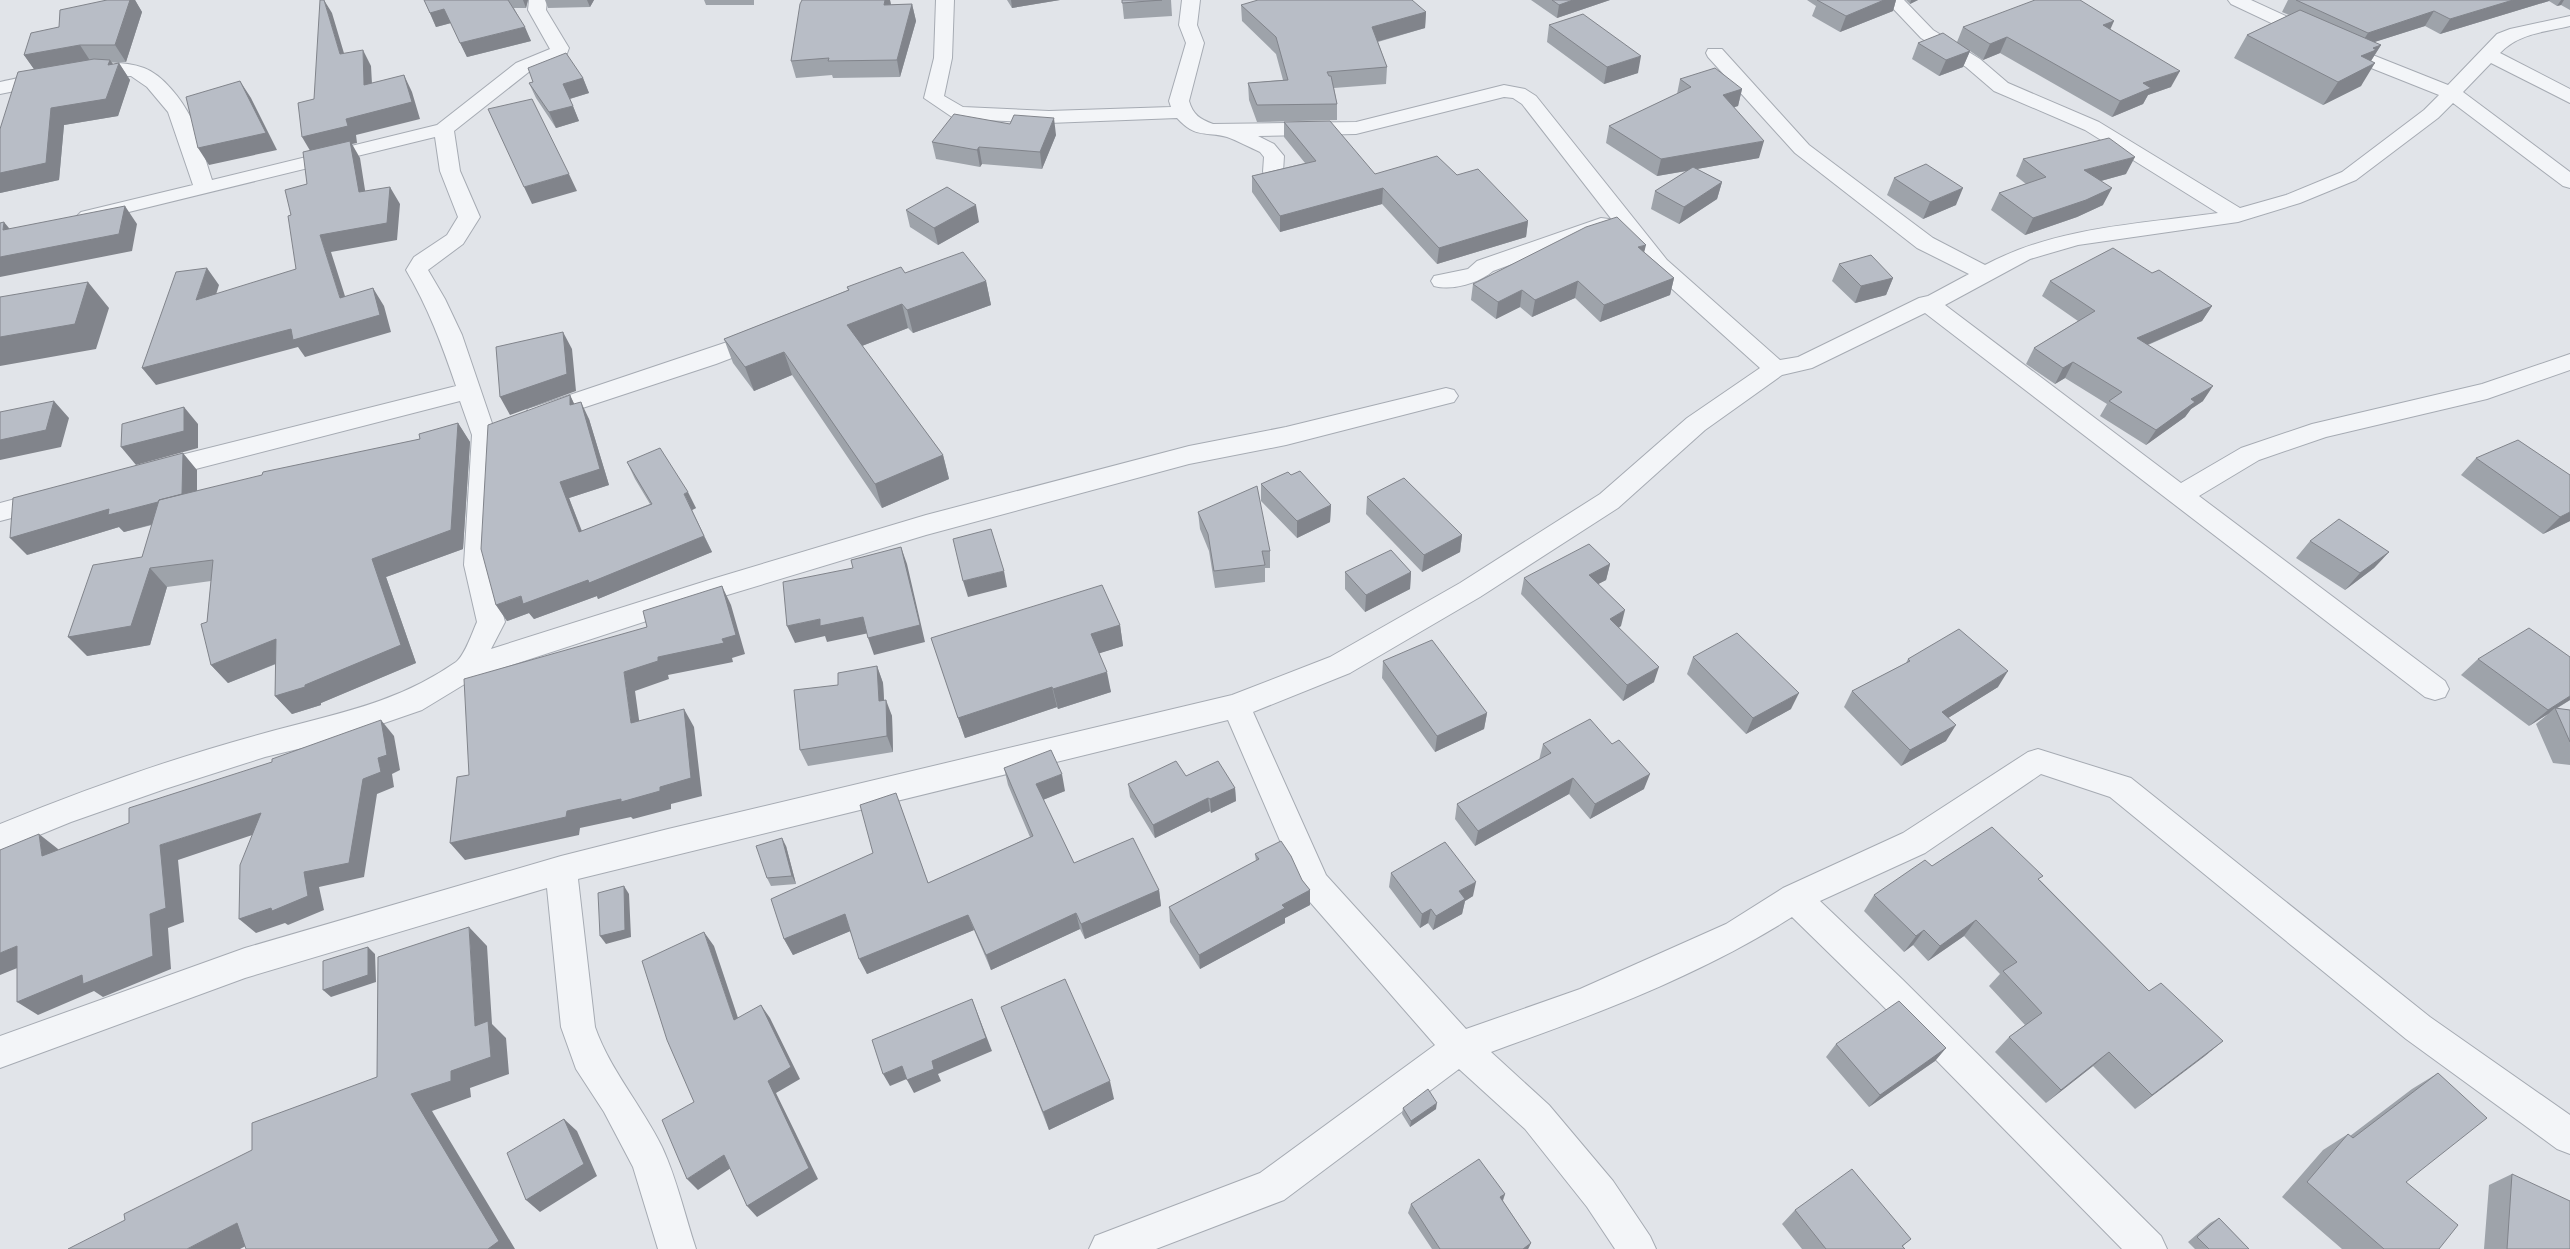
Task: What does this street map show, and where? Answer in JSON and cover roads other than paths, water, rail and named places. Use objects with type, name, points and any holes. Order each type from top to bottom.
[{"type":"street","points":[[66,220],[114,211],[444,129],[524,67],[559,52],[560,48],[537,10],[538,0]]},
{"type":"street","points":[[945,0],[943,58],[934,98],[959,113],[1049,117],[1182,112]]},
{"type":"street","points":[[1191,0],[1188,25],[1195,43],[1179,101],[1182,112],[1192,123],[1210,130],[1230,131],[1356,128],[1504,90],[1518,94],[1529,100],[1659,265],[1775,369]]},
{"type":"street","points":[[1894,0],[1927,34],[1973,63],[2001,87],[2092,126],[2238,216]]},
{"type":"street","points":[[2237,0],[2348,52],[2452,93],[2570,182]]},
{"type":"street","points":[[0,1052],[245,963],[562,870],[678,840],[1236,706],[1340,665],[1470,590],[1609,501],[1696,424],[1775,369],[1804,363],[1927,303],[1930,304],[2022,254],[2076,239],[2238,216],[2292,199],[2349,176],[2431,114],[2504,38],[2516,33],[2570,22]]},
{"type":"street","points":[[1715,54],[1802,149],[1925,243],[1986,274]]},
{"type":"street","points":[[2489,54],[2570,97]]},
{"type":"street","points":[[0,88],[74,74],[114,70],[136,71],[148,78],[178,111],[204,188]]},
{"type":"street","points":[[444,129],[450,171],[469,217],[456,239],[422,262],[417,270],[442,317],[469,390],[502,429]]},
{"type":"street","points":[[1230,131],[1267,148],[1274,156],[1273,172]]},
{"type":"street","points":[[1442,281],[1475,274],[1484,266],[1622,216]]},
{"type":"street","points":[[1927,303],[2435,689]]},
{"type":"street","points":[[502,429],[580,400],[719,356],[781,330]]},
{"type":"street","points":[[2180,495],[2250,454],[2321,430],[2487,391],[2570,362]]},
{"type":"street","points":[[134,476],[469,390]]},
{"type":"street","points":[[0,838],[61,813],[164,777],[265,745],[335,728],[412,702],[468,668],[709,590],[926,525],[1190,455],[1286,436],[1446,396]]},
{"type":"street","points":[[468,668],[490,622],[477,565],[502,429]]},
{"type":"street","points":[[0,512],[67,494]]},
{"type":"street","points":[[1236,706],[1314,884],[1353,930],[1460,1047],[1537,1117],[1600,1194],[1637,1249]]},
{"type":"street","points":[[1108,1249],[1271,1187],[1460,1047],[1587,1002],[1737,934],[1794,898],[1914,843],[2038,761],[2120,787],[2418,1028],[2570,1136]]},
{"type":"street","points":[[562,870],[578,1027],[588,1057],[616,1100],[649,1160],[677,1249]]},
{"type":"street","points":[[1794,898],[1890,990],[2148,1249]]}]
